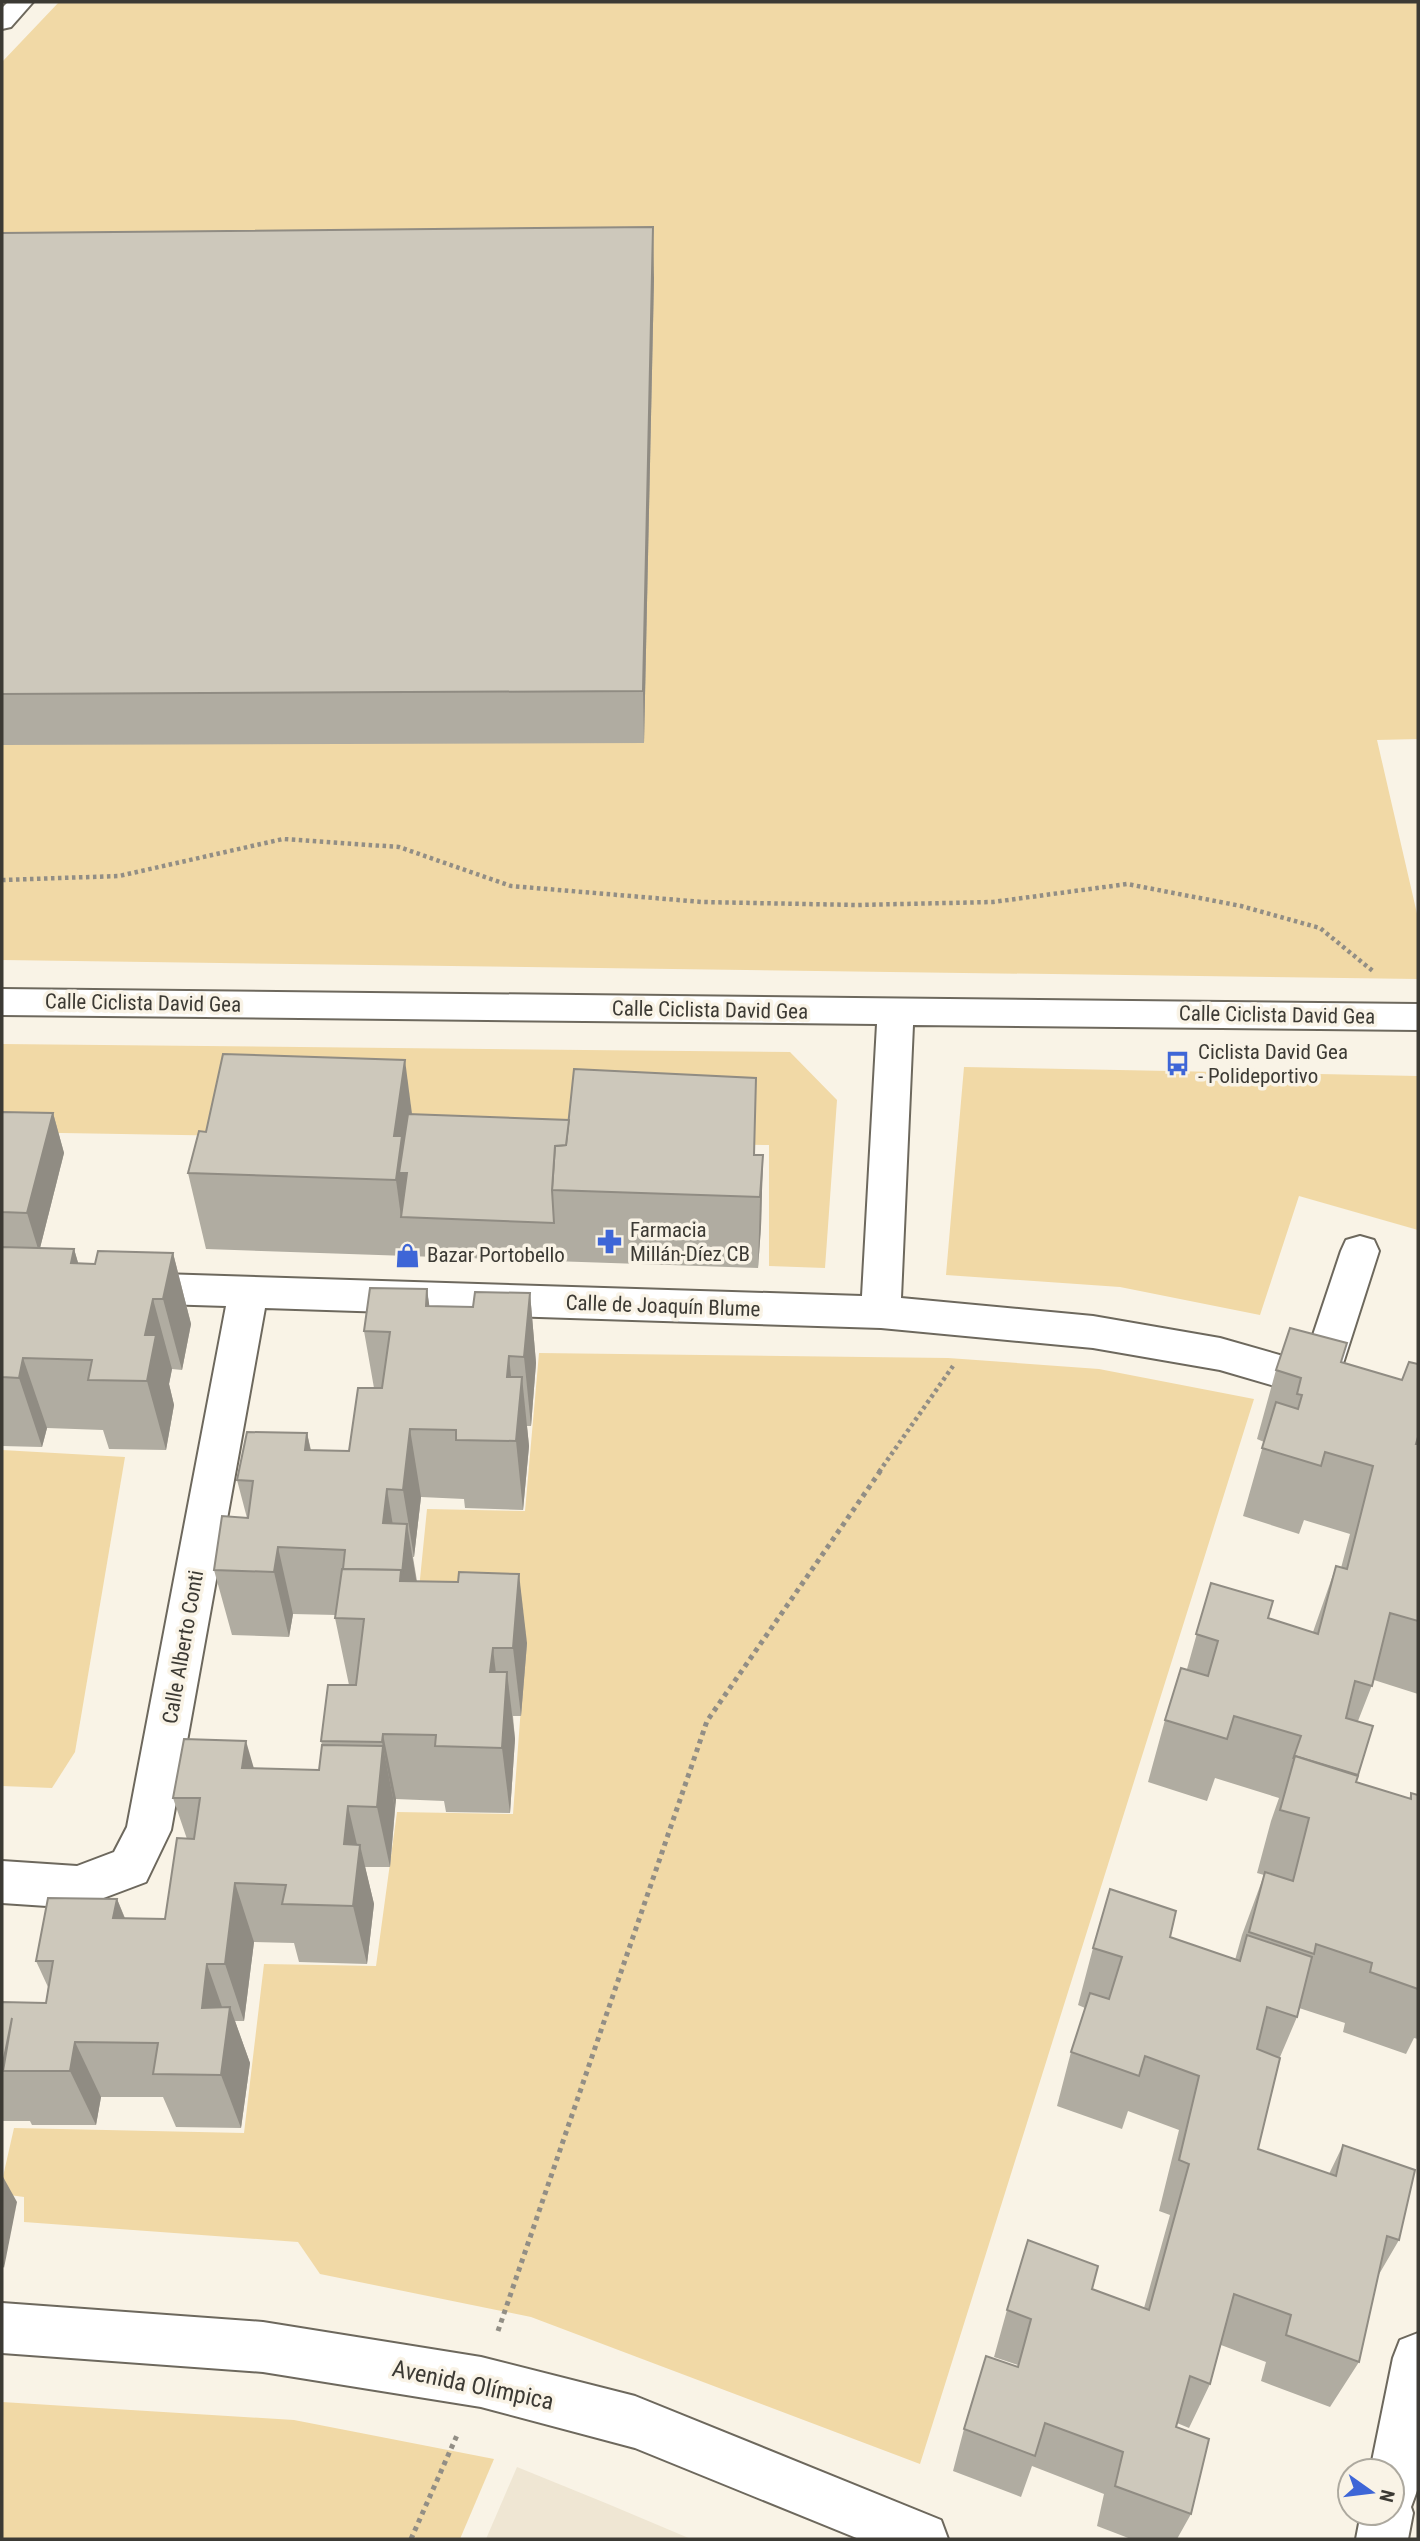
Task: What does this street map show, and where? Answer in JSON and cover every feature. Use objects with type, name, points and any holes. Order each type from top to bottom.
[{"type":"street","points":[[2,22],[22,2]]},
{"type":"street","name":"Calle Ciclista David Gea","points":[[2,1002],[1418,1017]]},
{"type":"street","points":[[881,1312],[895,1012]]},
{"type":"street","points":[[1317,1382],[1360,1251]]},
{"type":"street","name":"Calle de Joaquín Blume","points":[[97,1286],[881,1312],[1093,1332],[1220,1353],[1418,1412]]},
{"type":"street","name":"Calle Alberto Conti","points":[[2,1882],[77,1887],[130,1867],[149,1830],[247,1293]]},
{"type":"street","name":"Avenida Olímpica","points":[[2,2328],[263,2347],[481,2382],[635,2422],[922,2539]]},
{"type":"street","points":[[1398,2457],[1418,2358]]},
{"type":"path","points":[[2,880],[119,876],[283,839],[399,847],[511,886],[702,902],[857,905],[993,902],[1128,884],[1241,906],[1320,928],[1379,976]]},
{"type":"path","points":[[411,2539],[481,2382],[707,1721],[983,1322]]},
{"type":"shaded area","points":[[59,2],[1418,2],[1418,739],[1377,740],[1418,918],[1418,979],[2,960],[2,62]]},
{"type":"shaded area","points":[[2,1044],[790,1052],[837,1100],[825,1268],[769,1266],[769,1145],[2,1132]]},
{"type":"shaded area","points":[[964,1067],[1418,1076],[1418,1230],[1299,1196],[1260,1315],[1120,1287],[946,1275]]},
{"type":"shaded area","points":[[539,1353],[948,1358],[1099,1369],[1254,1399],[920,2464],[531,2317],[320,2274],[298,2242],[24,2222],[24,2197],[2,2194],[2,2181],[14,2128],[244,2133],[264,1964],[376,1966],[397,1812],[513,1814],[526,1640],[414,1639],[427,1509],[525,1511]]},
{"type":"shaded area","points":[[2,1450],[125,1457],[75,1752],[52,1788],[2,1786]]},
{"type":"shaded area","points":[[2,2402],[294,2420],[494,2459],[460,2539],[2,2539]]},
{"type":"shaded area","points":[[517,2467],[608,2504],[691,2539],[486,2539]]},
{"type":"building","points":[[653,227],[643,691],[2,694],[2,233]]},
{"type":"building","points":[[223,1054],[405,1060],[394,1136],[402,1136],[396,1180],[188,1173],[199,1131],[206,1132]]},
{"type":"building","points":[[574,1069],[756,1078],[754,1155],[763,1155],[760,1197],[552,1190],[555,1146],[566,1145]]},
{"type":"building","points":[[2,1112],[53,1113],[27,1213],[2,1212]]},
{"type":"building","points":[[408,1114],[569,1120],[566,1145],[555,1146],[552,1190],[554,1223],[401,1217],[407,1173],[399,1173]]},
{"type":"building","points":[[2,1247],[74,1249],[71,1263],[95,1264],[98,1251],[173,1253],[163,1299],[153,1299],[145,1335],[156,1335],[147,1381],[88,1380],[92,1360],[23,1358],[19,1378],[2,1377]]},
{"type":"building","points":[[370,1288],[427,1289],[426,1306],[473,1307],[475,1292],[530,1293],[524,1357],[509,1356],[507,1377],[522,1377],[516,1441],[456,1440],[456,1430],[410,1429],[403,1490],[387,1489],[383,1523],[407,1524],[402,1574],[401,1570],[343,1569],[345,1550],[278,1547],[274,1572],[214,1570],[222,1516],[248,1518],[253,1481],[237,1480],[247,1432],[307,1433],[305,1450],[349,1451],[358,1388],[382,1388],[390,1332],[364,1331]]},
{"type":"building","points":[[1290,1328],[1347,1343],[1341,1362],[1402,1380],[1409,1362],[1418,1364],[1418,1621],[1390,1613],[1372,1686],[1355,1681],[1346,1718],[1373,1726],[1358,1775],[1295,1756],[1293,1759],[1301,1736],[1234,1716],[1227,1739],[1165,1720],[1181,1668],[1208,1676],[1218,1641],[1196,1634],[1211,1583],[1273,1601],[1268,1618],[1318,1634],[1336,1566],[1347,1569],[1373,1466],[1325,1452],[1321,1466],[1262,1448],[1276,1402],[1298,1409],[1302,1395],[1297,1394],[1301,1378],[1276,1370]]},
{"type":"building","points":[[342,1569],[401,1570],[400,1581],[458,1582],[459,1572],[519,1574],[513,1648],[493,1648],[490,1672],[507,1672],[502,1748],[435,1746],[436,1735],[383,1734],[382,1742],[321,1741],[328,1685],[356,1685],[364,1619],[335,1618]]},
{"type":"building","points":[[184,1739],[246,1741],[242,1768],[319,1770],[322,1745],[383,1746],[377,1807],[348,1806],[344,1844],[360,1845],[353,1906],[282,1904],[286,1885],[235,1883],[225,1964],[207,1964],[202,2008],[230,2007],[221,2075],[153,2074],[158,2043],[75,2042],[70,2071],[3,2071],[12,2018],[2,2068],[2,2002],[46,2003],[53,1961],[36,1961],[48,1898],[117,1899],[113,1918],[165,1919],[177,1838],[194,1839],[200,1798],[173,1798]]},
{"type":"building","points":[[1295,1756],[1358,1776],[1356,1782],[1411,1799],[1411,1793],[1418,1795],[1418,1989],[1370,1972],[1372,1963],[1316,1944],[1314,1954],[1249,1932],[1265,1872],[1293,1881],[1309,1818],[1280,1810]]},
{"type":"building","points":[[1110,1889],[1176,1911],[1170,1937],[1240,1961],[1247,1935],[1312,1957],[1297,2017],[1267,2007],[1257,2049],[1280,2058],[1258,2149],[1336,2176],[1343,2145],[1415,2170],[1399,2240],[1387,2236],[1359,2362],[1286,2335],[1291,2315],[1234,2294],[1210,2384],[1190,2376],[1176,2427],[1209,2439],[1191,2514],[1115,2486],[1123,2452],[1045,2423],[1035,2456],[964,2429],[986,2356],[1018,2367],[1031,2319],[1007,2310],[1028,2240],[1098,2266],[1092,2289],[1149,2310],[1189,2164],[1179,2160],[1199,2076],[1145,2056],[1139,2076],[1071,2052],[1090,1993],[1109,1999],[1122,1957],[1093,1948]]},
{"type":"place","name":"Ciclista David Gea - Polideportivo","points":[[1178,1064]]},
{"type":"place","name":"Farmacia Millán-Díez CB","points":[[610,1242]]},
{"type":"place","name":"Bazar Portobello","points":[[407,1255]]}]
